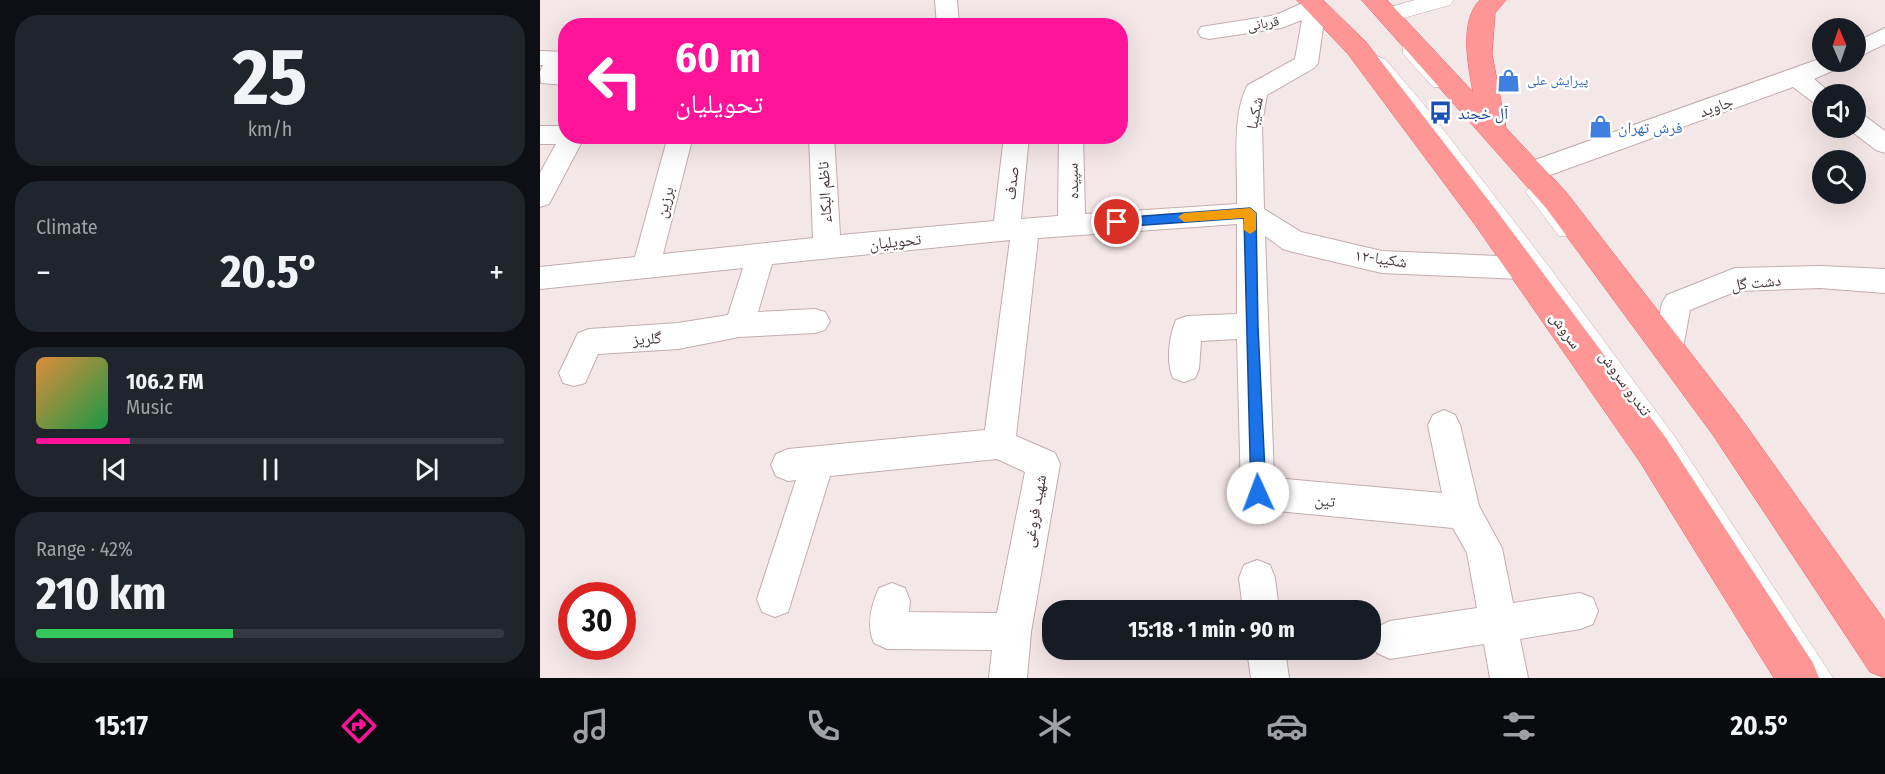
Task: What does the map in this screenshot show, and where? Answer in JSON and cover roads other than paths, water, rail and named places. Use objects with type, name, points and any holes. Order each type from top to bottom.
[{"type":"main road","points":[[1492,130],[1479,54],[1483,10],[1494,0]]},
{"type":"main road","name":"سروش","points":[[1312,3],[1351,42],[1521,268],[1653,450],[1798,678]]},
{"type":"main road","points":[[1351,42],[1390,17],[1556,200],[1725,424],[1874,644]]},
{"type":"street","points":[[946,0],[947,18]]},
{"type":"street","points":[[1390,17],[1442,0]]},
{"type":"street","name":"قربانی","points":[[1209,32],[1281,21],[1312,3]]},
{"type":"street","name":"شکیبا","points":[[1250,213],[1250,123],[1256,92],[1306,63],[1312,3]]},
{"type":"street","points":[[1866,46],[1885,36]]},
{"type":"street","points":[[540,58],[558,58]]},
{"type":"street","points":[[558,60],[549,78],[558,77]]},
{"type":"street","name":"جاوید","points":[[1530,172],[1812,71]]},
{"type":"street","points":[[1796,77],[1812,89]]},
{"type":"street","points":[[1866,130],[1885,144]]},
{"type":"street","points":[[540,135],[558,135]]},
{"type":"street","points":[[540,196],[569,144]]},
{"type":"street","name":"برزین","points":[[646,267],[679,144]]},
{"type":"street","name":"ناظم البکاء","points":[[821,144],[827,248]]},
{"type":"street","name":"صدف","points":[[1016,230],[1017,144]]},
{"type":"street","name":"سپیده","points":[[1071,144],[1072,226]]},
{"type":"street","name":"تحویلیان","points":[[540,278],[1016,230],[1250,213]]},
{"type":"street","name":"۱۲-شکیبا","points":[[1250,213],[1293,241],[1382,262],[1521,268]]},
{"type":"street","name":"تین","points":[[1250,213],[1251,327],[1258,493],[1463,512]]},
{"type":"street","points":[[775,599],[803,464],[999,444],[1016,230]]},
{"type":"street","points":[[739,324],[760,255]]},
{"type":"street","name":"دشت گل","points":[[1668,348],[1677,303],[1735,280],[1820,277],[1885,281]]},
{"type":"street","name":"گلریز","points":[[574,373],[589,342],[678,336],[739,324],[814,321]]},
{"type":"street","points":[[1184,369],[1187,329],[1251,327]]},
{"type":"street","points":[[1444,425],[1463,512],[1484,548],[1509,678]]},
{"type":"street","name":"شهید فروغی","points":[[999,444],[1043,464],[1012,632],[1008,678]]},
{"type":"street","points":[[892,601],[887,630],[1012,632]]},
{"type":"street","points":[[1390,640],[1580,611]]},
{"type":"street","points":[[1267,660],[1270,678]]},
{"type":"lane","points":[[1390,17],[1409,54],[1541,202],[1874,644]]},
{"type":"lane","name":"تندرو سروش","points":[[1351,42],[1382,63],[1421,109],[1549,278],[1670,442],[1823,678]]},
{"type":"place","name":"پیرایش علی","points":[[1509,80]]},
{"type":"place","name":"آل خجند","points":[[1440,113]]},
{"type":"place","name":"فرش تهران","points":[[1600,127]]}]
